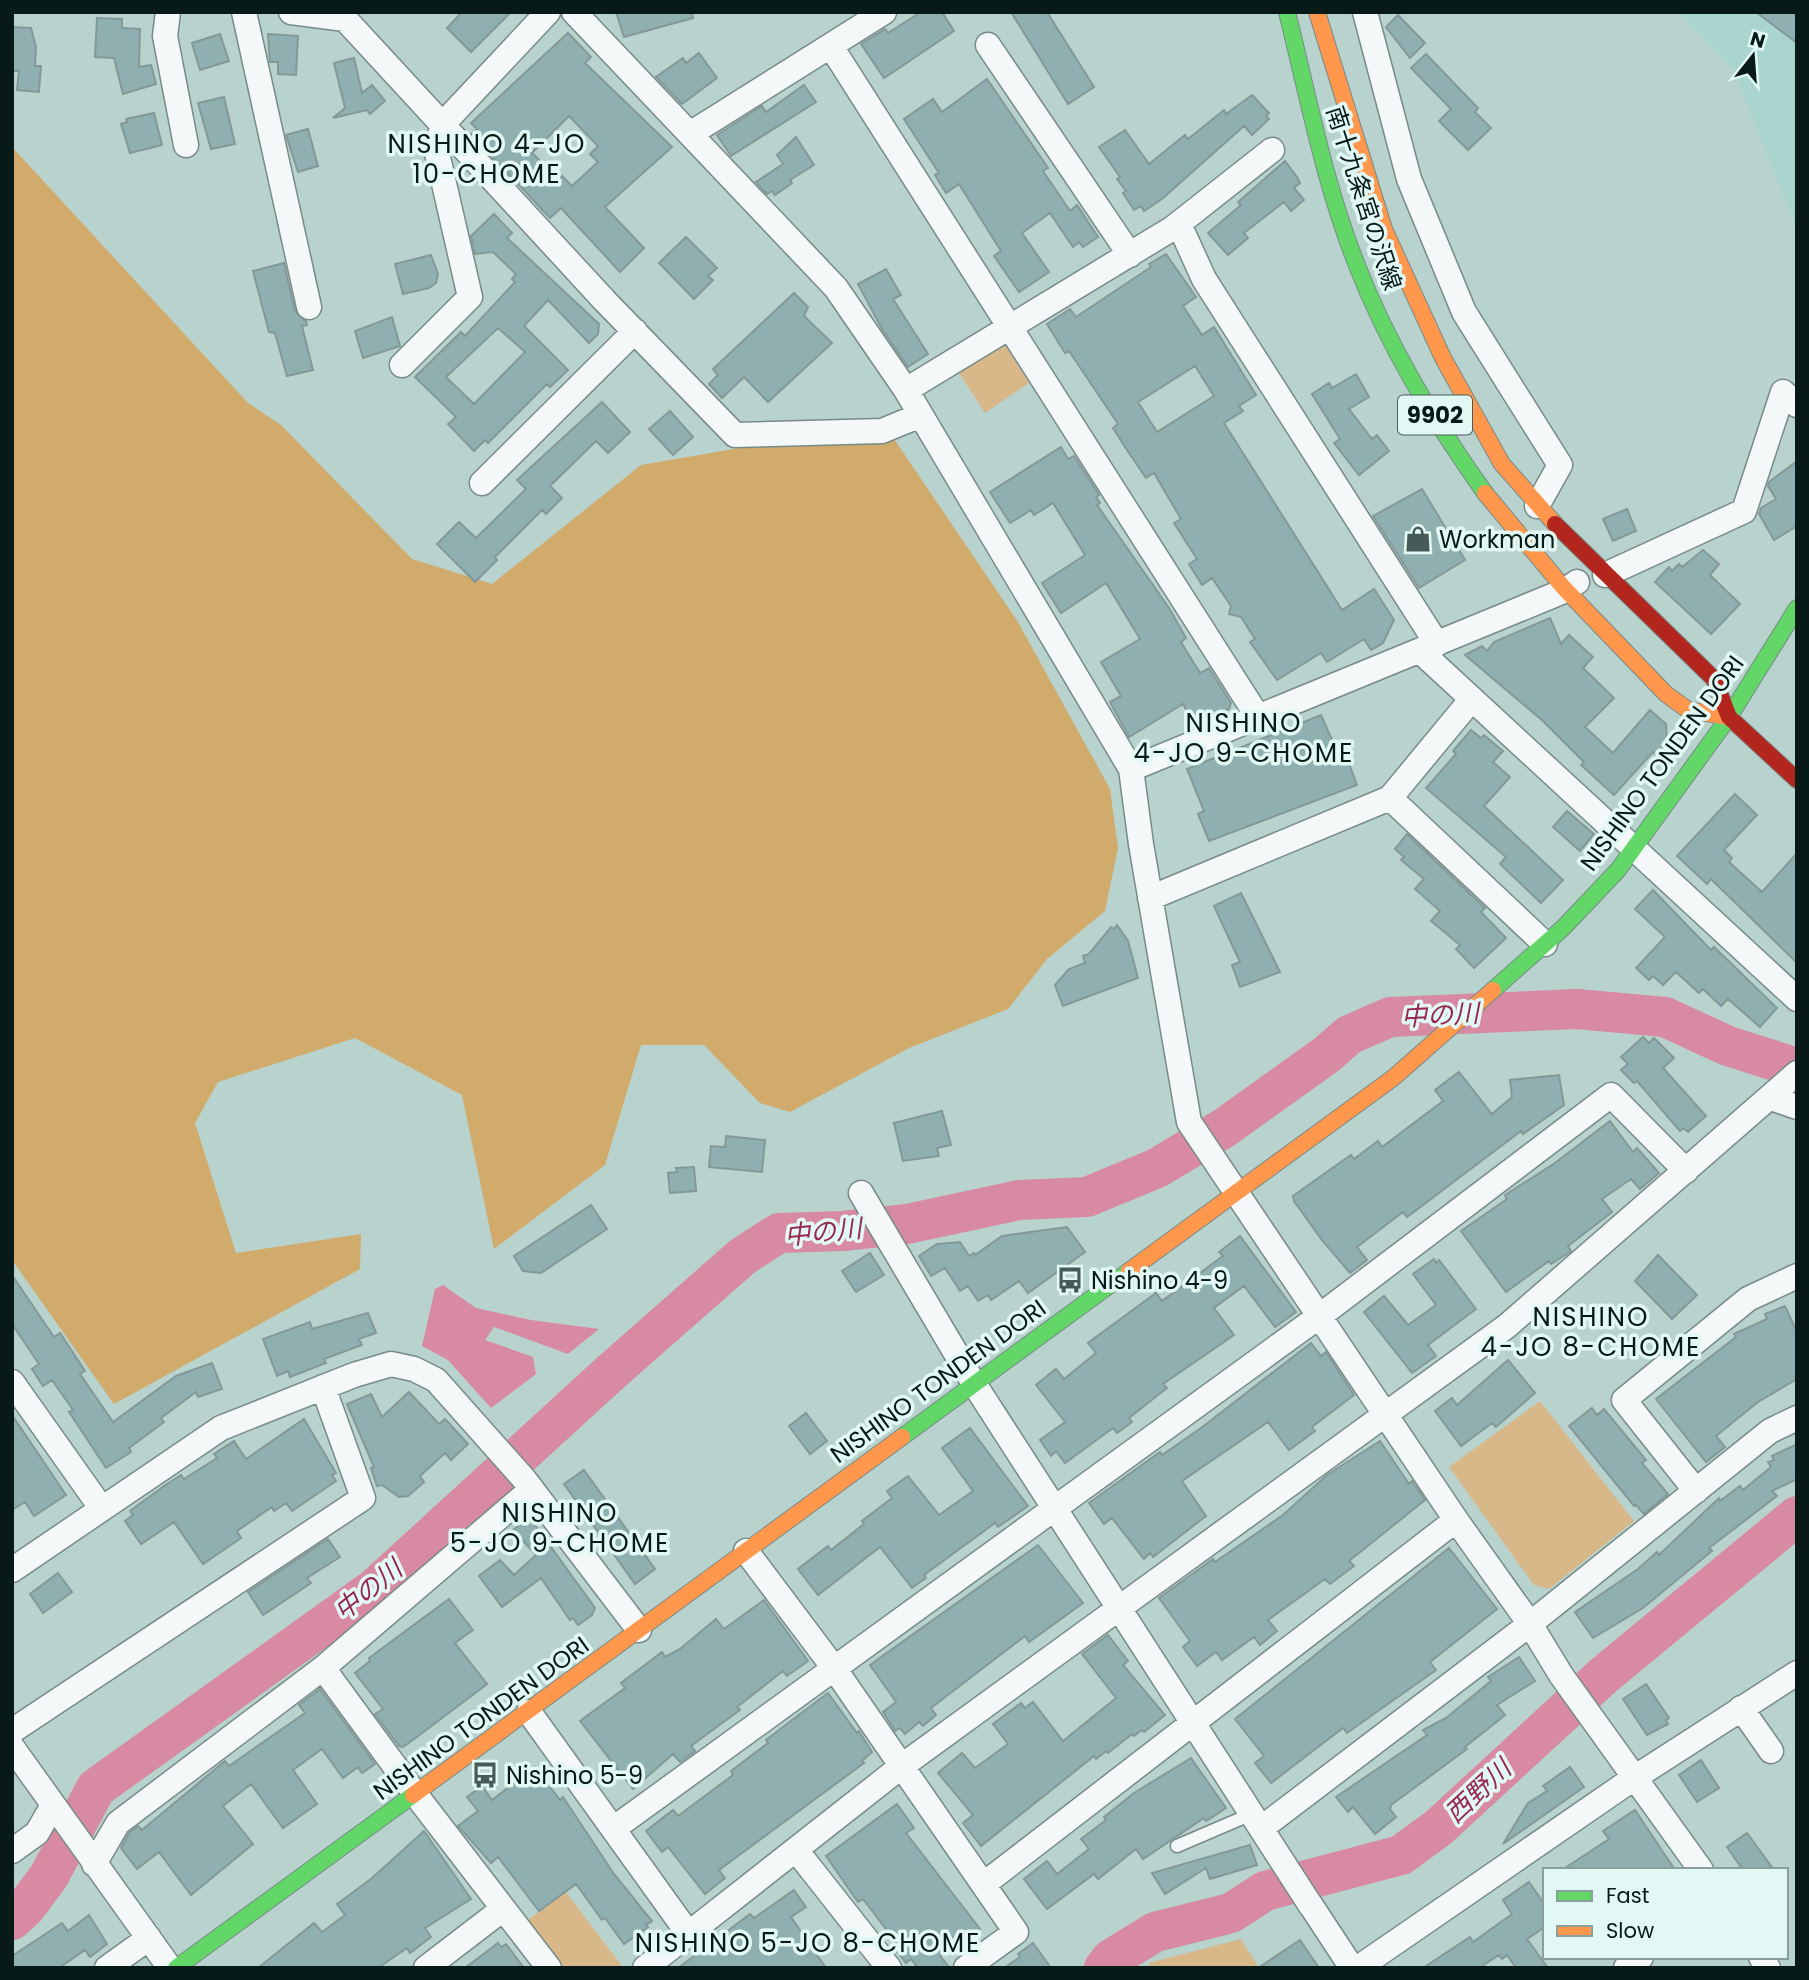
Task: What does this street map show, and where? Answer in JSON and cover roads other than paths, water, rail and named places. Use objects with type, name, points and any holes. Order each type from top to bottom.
[{"type":"street","points":[[168,12],[165,36],[186,145]]},
{"type":"street","points":[[244,12],[309,307]]},
{"type":"street","points":[[291,12],[348,16],[442,125],[735,435],[882,431],[921,415]]},
{"type":"street","points":[[402,365],[470,298],[437,153],[442,125],[548,12]]},
{"type":"street","points":[[690,134],[832,48],[884,12]]},
{"type":"street","name":"南十九条宮の沢線","points":[[1287,12],[1315,128],[1356,262],[1391,343],[1474,477],[1519,538],[1564,591],[1682,707],[1729,717]]},
{"type":"street","name":"南十九条宮の沢線","points":[[1317,12],[1384,229],[1450,370],[1502,464],[1537,506],[1602,572],[1714,679],[1729,717],[1797,780]]},
{"type":"street","points":[[1365,12],[1409,179],[1464,312],[1560,466],[1537,506]]},
{"type":"street","points":[[580,14],[836,288],[906,390],[1131,769],[1150,898],[1189,1122],[1456,1520],[1530,1624],[1561,1675],[1700,1868]]},
{"type":"street","points":[[988,45],[1130,254]]},
{"type":"street","points":[[832,48],[1258,717]]},
{"type":"street","points":[[906,390],[1179,224],[1272,150]]},
{"type":"street","points":[[1179,224],[1205,279],[1428,647],[1471,700],[1797,999]]},
{"type":"street","points":[[482,483],[635,331]]},
{"type":"street","points":[[1131,769],[1564,591],[1744,511],[1783,392],[1797,405]]},
{"type":"street","name":"NISHINO TONDEN DORI","points":[[176,1968],[529,1712],[973,1382],[1393,1078],[1545,944],[1609,880],[1729,717],[1797,608]]},
{"type":"street","points":[[1150,898],[1390,798],[1471,700]]},
{"type":"street","points":[[1390,798],[1545,944]]},
{"type":"street","points":[[645,1968],[902,1766],[1507,1326],[1797,1073]]},
{"type":"street","points":[[613,1829],[1321,1315],[1611,1095],[1686,1171]]},
{"type":"street","points":[[1773,1096],[1797,1107]]},
{"type":"street","points":[[861,1193],[973,1382],[1259,1820],[1352,1968]]},
{"type":"street","points":[[1696,1491],[1624,1400],[1748,1299],[1797,1276]]},
{"type":"street","points":[[12,1570],[222,1428],[323,1387],[391,1364],[436,1380],[528,1484],[639,1630]]},
{"type":"street","points":[[12,1731],[363,1497],[323,1387]]},
{"type":"street","points":[[15,1390],[102,1509]]},
{"type":"street","points":[[1259,1820],[1530,1624],[1770,1431],[1797,1418]]},
{"type":"street","points":[[92,1861],[118,1824],[323,1668],[528,1484]]},
{"type":"street","points":[[984,1884],[1196,1724],[1336,1610],[1456,1520]]},
{"type":"street","points":[[746,1551],[834,1668],[1016,1932],[966,1968]]},
{"type":"street","points":[[323,1668],[416,1795],[549,1968]]},
{"type":"street","points":[[1358,1968],[1634,1778],[1797,1673]]},
{"type":"street","points":[[1741,1708],[1771,1751]]},
{"type":"street","points":[[529,1712],[688,1933]]},
{"type":"street","points":[[12,1747],[170,1968]]},
{"type":"street","points":[[12,1851],[37,1833],[55,1810]]},
{"type":"street","points":[[796,1850],[889,1968]]},
{"type":"street","points":[[426,1968],[503,1909]]},
{"type":"street","points":[[107,1968],[149,1938]]},
{"type":"lane","points":[[1177,1846],[1259,1820]]},
{"type":"waterway","name":"中の川","points":[[12,1920],[26,1907],[49,1876],[96,1788],[375,1588],[610,1373],[743,1256],[779,1233],[843,1231],[907,1224],[1019,1200],[1087,1197],[1157,1168],[1224,1128],[1326,1055],[1349,1035],[1390,1017],[1577,1009],[1665,1017],[1728,1046],[1797,1068]]},
{"type":"waterway","name":"西野川","points":[[1104,1968],[1111,1959],[1155,1932],[1231,1913],[1265,1891],[1401,1855],[1438,1828],[1603,1676],[1797,1516]]},
{"type":"place","name":"Workman","points":[[1418,539]]},
{"type":"place","name":"Nishino 4-9","points":[[1070,1280]]},
{"type":"place","name":"Nishino 5-9","points":[[485,1775]]},
{"type":"district","name":"NISHINO 4-JO 10-CHOME","points":[[487,159]]},
{"type":"district","name":"NISHINO 4-JO 9-CHOME","points":[[1244,738]]},
{"type":"district","name":"NISHINO 4-JO 8-CHOME","points":[[1591,1332]]},
{"type":"district","name":"NISHINO 5-JO 9-CHOME","points":[[560,1528]]},
{"type":"district","name":"NISHINO 5-JO 8-CHOME","points":[[808,1943]]}]
